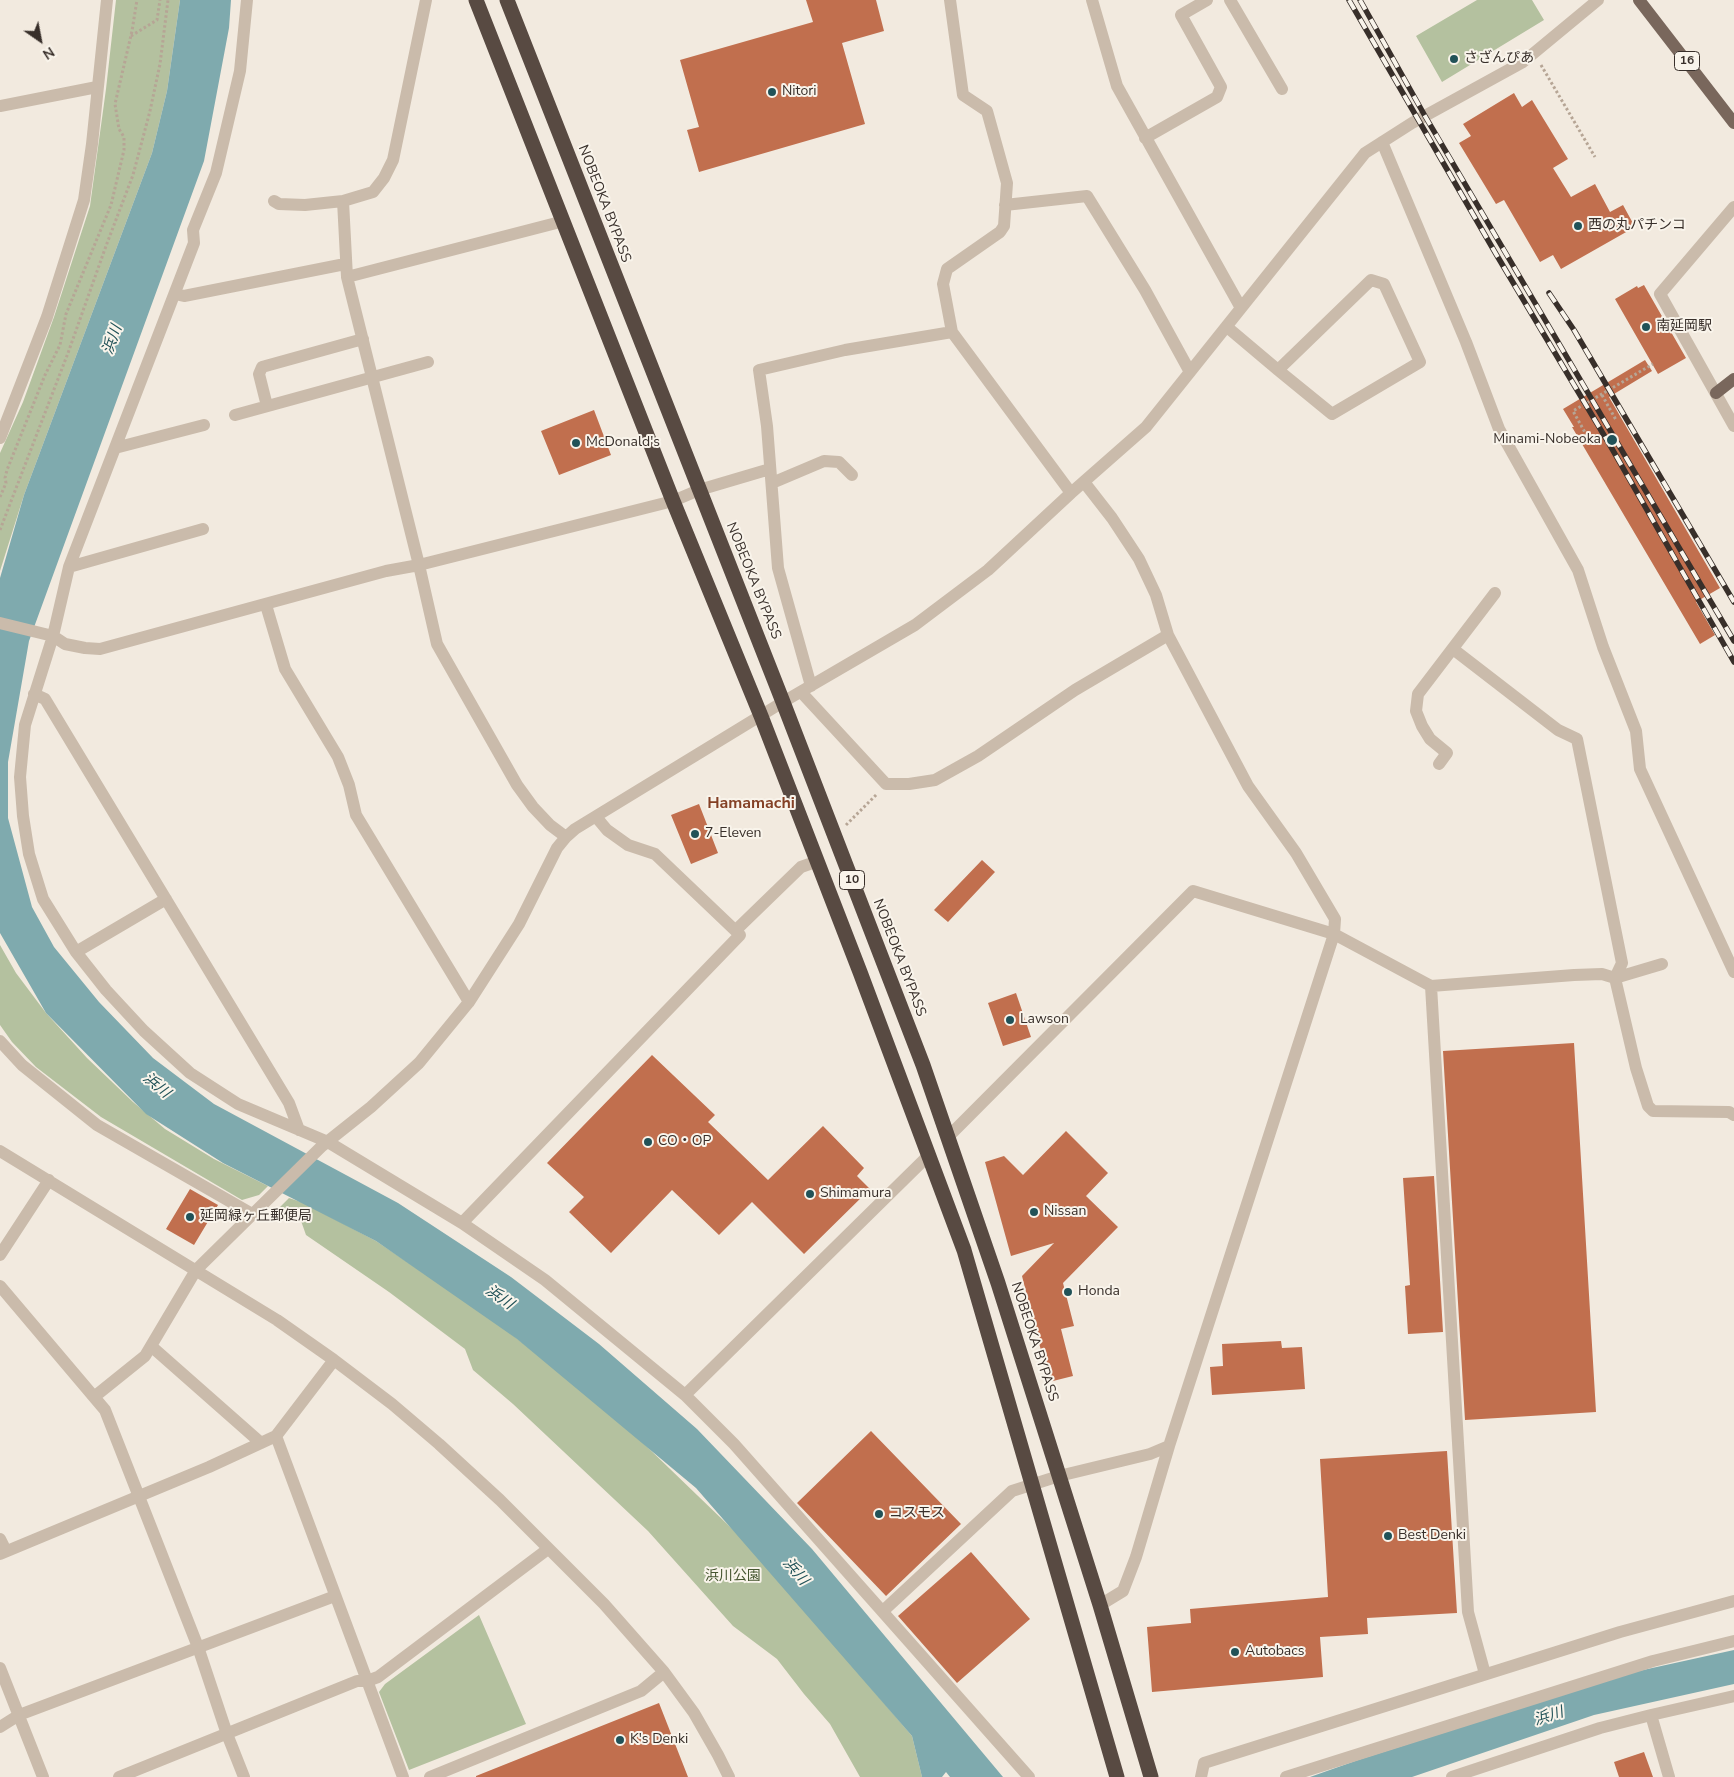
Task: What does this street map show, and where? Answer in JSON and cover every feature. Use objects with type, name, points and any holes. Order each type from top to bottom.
[{"type":"highway","name":"10","points":[[476,0],[818,861],[964,1250],[1117,1777]]},
{"type":"highway","name":"NOBEOKA BYPASS","points":[[507,0],[784,702],[923,1065],[1001,1292],[1100,1605],[1150,1777]]},
{"type":"main road","name":"16","points":[[1640,0],[1733,120]]},
{"type":"main road","points":[[1716,393],[1734,379]]},
{"type":"street","points":[[0,438],[47,317],[84,200],[92,144],[107,0]]},
{"type":"street","points":[[248,0],[240,71],[216,173],[194,230],[194,243],[175,294],[69,567],[53,636],[26,725],[20,777],[23,816],[29,854],[43,899],[76,952],[106,990],[144,1031],[190,1073],[238,1104],[299,1130],[462,1223],[545,1280],[685,1395],[734,1444],[1029,1777]]},
{"type":"street","points":[[274,201],[279,204],[305,205],[343,201],[373,192],[384,178],[393,160],[426,0]]},
{"type":"street","points":[[950,0],[963,95],[987,111],[1007,183],[1004,226],[1000,232],[947,270],[943,284],[952,332],[1071,493]]},
{"type":"street","points":[[1092,0],[1117,86],[1241,308]]},
{"type":"street","points":[[1145,138],[1217,97],[1221,87],[1181,15],[1208,0]]},
{"type":"street","points":[[1230,0],[1282,90]]},
{"type":"street","points":[[94,1397],[145,1356],[196,1270],[325,1144],[371,1107],[419,1062],[469,1002],[519,924],[557,848],[566,837],[575,829],[914,625],[988,570],[1146,427],[1365,153],[1412,123],[1523,62],[1598,0]]},
{"type":"street","points":[[0,106],[97,87]]},
{"type":"street","points":[[1382,142],[1466,342],[1500,429],[1578,570],[1603,647],[1636,730],[1640,769],[1734,972]]},
{"type":"street","points":[[1005,205],[1087,196],[1144,290],[1190,372]]},
{"type":"street","points":[[343,201],[347,277],[437,644],[517,785],[533,807],[550,825],[566,837]]},
{"type":"street","points":[[1734,207],[1660,294],[1734,426]]},
{"type":"street","points":[[347,277],[564,221]]},
{"type":"street","points":[[175,294],[184,296],[345,264]]},
{"type":"street","points":[[1226,327],[1278,370],[1332,414],[1420,362],[1384,284],[1371,280],[1278,370]]},
{"type":"street","points":[[952,332],[845,350],[759,370],[767,426],[778,568],[806,689],[886,784],[909,784],[935,780],[947,774],[978,756],[1074,690],[1168,635]]},
{"type":"street","points":[[267,406],[259,374],[262,367],[363,340]]},
{"type":"street","points":[[235,415],[428,362]]},
{"type":"street","points":[[115,448],[204,425]]},
{"type":"street","points":[[772,483],[824,461],[839,462],[852,475]]},
{"type":"street","points":[[0,623],[53,636],[65,644],[100,649],[386,571],[419,565],[673,500],[699,490],[770,469]]},
{"type":"street","points":[[1084,482],[1112,518],[1139,559],[1156,595],[1168,635],[1248,786],[1296,853],[1335,919],[1334,934],[1169,1446],[1136,1557],[1123,1591],[1100,1605]]},
{"type":"street","points":[[69,567],[203,529]]},
{"type":"street","points":[[1439,764],[1447,753],[1430,739],[1422,726],[1416,711],[1418,694],[1496,593]]},
{"type":"street","points":[[266,605],[285,669],[338,757],[349,784],[356,815],[469,1002]]},
{"type":"street","points":[[1453,649],[1558,730],[1577,739],[1622,963],[1615,978],[1636,1068],[1648,1106],[1654,1111],[1729,1112],[1734,1115]]},
{"type":"street","points":[[34,694],[45,698],[289,1103],[299,1130]]},
{"type":"street","points":[[462,1223],[740,935],[655,854],[628,845],[607,830],[596,818]]},
{"type":"street","points":[[736,930],[801,867],[818,861]]},
{"type":"street","points":[[948,1137],[1193,892],[1334,934],[1431,986],[1574,975],[1602,974],[1615,978],[1662,964]]},
{"type":"street","points":[[76,952],[166,899]]},
{"type":"street","points":[[1431,986],[1468,1612],[1486,1674]]},
{"type":"street","points":[[0,1041],[22,1065],[97,1125],[252,1214]]},
{"type":"street","points":[[0,1151],[277,1320],[392,1404],[439,1444],[500,1500],[604,1604],[664,1672],[694,1713],[728,1777]]},
{"type":"street","points":[[685,1395],[929,1154]]},
{"type":"street","points":[[0,1255],[48,1180]]},
{"type":"street","points":[[0,1286],[105,1410],[198,1647],[227,1734],[244,1777]]},
{"type":"street","points":[[151,1346],[261,1443]]},
{"type":"street","points":[[0,1538],[3,1552],[209,1468],[276,1436],[334,1360]]},
{"type":"street","points":[[276,1436],[403,1777]]},
{"type":"street","points":[[883,1611],[1012,1491],[1059,1476],[1150,1454],[1169,1446]]},
{"type":"street","points":[[119,1777],[357,1681],[367,1681],[378,1677],[548,1549]]},
{"type":"street","points":[[0,1727],[19,1715],[335,1596]]},
{"type":"street","points":[[1201,1777],[1204,1763],[1620,1632],[1734,1601]]},
{"type":"street","points":[[1286,1777],[1653,1661],[1734,1641]]},
{"type":"street","points":[[0,1668],[43,1777]]},
{"type":"street","points":[[430,1777],[641,1691],[664,1672]]},
{"type":"street","points":[[1452,1777],[1600,1728],[1734,1696]]},
{"type":"street","points":[[1651,1715],[1670,1777]]},
{"type":"path","points":[[131,36],[157,20],[160,0]]},
{"type":"path","points":[[0,530],[133,176],[160,64],[168,0]]},
{"type":"path","points":[[1534,54],[1595,157]]},
{"type":"path","points":[[1587,436],[1573,412],[1653,364]]},
{"type":"path","points":[[1602,395],[1616,420]]},
{"type":"path","points":[[835,836],[886,784]]},
{"type":"green space","points":[[116,0],[180,0],[167,91],[152,153],[24,495],[0,571],[0,453],[23,402],[54,317],[90,206]]},
{"type":"green space","name":"さざんぴあ","points":[[1477,0],[1532,0],[1544,20],[1442,82],[1416,36]]},
{"type":"green space","points":[[0,945],[16,973],[46,1013],[87,1058],[133,1102],[165,1129],[214,1159],[268,1186],[259,1195],[242,1200],[101,1117],[36,1067],[12,1042],[0,1025]]},
{"type":"green space","name":"浜川公園","points":[[289,1198],[304,1203],[376,1241],[492,1319],[588,1394],[641,1441],[753,1549],[912,1736],[922,1777],[860,1777],[830,1724],[777,1659],[733,1626],[648,1531],[513,1404],[473,1370],[465,1349],[389,1292],[306,1235],[300,1218],[279,1208]]},
{"type":"green space","points":[[479,1615],[526,1724],[409,1770],[379,1692],[385,1684]]},
{"type":"water","name":"浜川","points":[[180,0],[231,0],[229,28],[204,161],[29,641],[8,762],[8,818],[32,907],[54,947],[99,1002],[153,1058],[214,1104],[398,1203],[511,1277],[599,1344],[697,1429],[812,1549],[1003,1777],[950,1777],[946,1772],[942,1777],[922,1777],[912,1736],[696,1488],[517,1339],[376,1241],[223,1163],[146,1114],[46,1013],[0,933],[0,578],[24,495],[152,153],[167,91]]},
{"type":"water","name":"浜川","points":[[1734,1650],[1734,1684],[1594,1715],[1412,1777],[1310,1777],[1634,1672]]},
{"type":"building","name":"Nitori","points":[[806,0],[876,0],[884,31],[842,43],[865,124],[699,172],[687,130],[699,127],[680,60],[813,22]]},
{"type":"building","points":[[1514,93],[1522,107],[1532,100],[1568,159],[1553,168],[1571,197],[1595,184],[1610,212],[1623,205],[1635,227],[1561,269],[1553,255],[1540,262],[1504,200],[1496,204],[1459,143],[1471,136],[1463,124]]},
{"type":"building","name":"南延岡駅","points":[[1644,285],[1686,358],[1658,374],[1615,299],[1637,286],[1638,288]]},
{"type":"building","points":[[1645,360],[1652,371],[1609,397],[1720,588],[1696,602],[1715,635],[1700,644],[1563,409]]},
{"type":"building","name":"McDonald's","points":[[594,410],[611,455],[559,475],[541,431]]},
{"type":"building","name":"7-Eleven","points":[[699,804],[718,853],[691,864],[671,815]]},
{"type":"building","points":[[982,860],[995,872],[948,922],[934,910]]},
{"type":"building","name":"Lawson","points":[[1016,993],[1031,1037],[1003,1046],[988,1003]]},
{"type":"building","points":[[1574,1043],[1596,1412],[1465,1420],[1443,1051]]},
{"type":"building","name":"CO・OP","points":[[652,1055],[715,1115],[708,1122],[768,1180],[823,1126],[864,1168],[857,1176],[870,1189],[804,1254],[752,1202],[719,1235],[672,1190],[611,1253],[569,1212],[584,1197],[547,1163]]},
{"type":"building","points":[[1066,1131],[1108,1173],[1086,1196],[1118,1227],[1063,1283],[1074,1326],[1061,1329],[1073,1376],[1049,1382],[1022,1276],[1054,1243],[1011,1256],[985,1162],[1004,1156],[1023,1175]]},
{"type":"building","points":[[1434,1176],[1443,1332],[1408,1334],[1405,1286],[1410,1285],[1403,1178]]},
{"type":"building","points":[[190,1189],[218,1205],[194,1245],[166,1229]]},
{"type":"building","points":[[1281,1341],[1282,1348],[1302,1347],[1305,1389],[1212,1395],[1210,1367],[1223,1366],[1222,1344]]},
{"type":"building","name":"コスモス","points":[[871,1431],[961,1524],[886,1596],[797,1503]]},
{"type":"building","name":"Best Denki","points":[[1447,1451],[1457,1613],[1367,1618],[1368,1634],[1320,1637],[1323,1677],[1152,1692],[1147,1627],[1191,1623],[1190,1609],[1328,1597],[1320,1459]]},
{"type":"building","points":[[971,1552],[1030,1619],[957,1683],[898,1616]]},
{"type":"building","name":"K's Denki","points":[[659,1703],[688,1777],[476,1777],[476,1776]]},
{"type":"building","points":[[1644,1752],[1653,1777],[1619,1777],[1614,1762]]},
{"type":"railway","points":[[1349,0],[1496,254],[1611,447],[1734,662]]},
{"type":"railway","points":[[1360,0],[1425,116],[1734,641]]},
{"type":"railway","points":[[1549,293],[1574,330],[1734,602]]},
{"type":"place","name":"さざんぴあ","points":[[1454,59]]},
{"type":"place","name":"Nitori","points":[[772,92]]},
{"type":"place","name":"西の丸パチンコ","points":[[1578,226]]},
{"type":"place","name":"南延岡駅","points":[[1646,327]]},
{"type":"place","name":"Minami-Nobeoka","points":[[1612,440]]},
{"type":"place","name":"McDonald's","points":[[576,443]]},
{"type":"place","name":"7-Eleven","points":[[695,834]]},
{"type":"place","name":"Lawson","points":[[1010,1020]]},
{"type":"place","name":"CO・OP","points":[[648,1142]]},
{"type":"place","name":"Shimamura","points":[[810,1194]]},
{"type":"place","name":"Nissan","points":[[1034,1212]]},
{"type":"place","name":"延岡緑ヶ丘郵便局","points":[[190,1217]]},
{"type":"place","name":"Honda","points":[[1068,1292]]},
{"type":"place","name":"コスモス","points":[[879,1514]]},
{"type":"place","name":"Best Denki","points":[[1388,1536]]},
{"type":"place","name":"Autobacs","points":[[1235,1652]]},
{"type":"place","name":"K's Denki","points":[[620,1740]]},
{"type":"district","name":"Hamamachi","points":[[751,804]]}]
